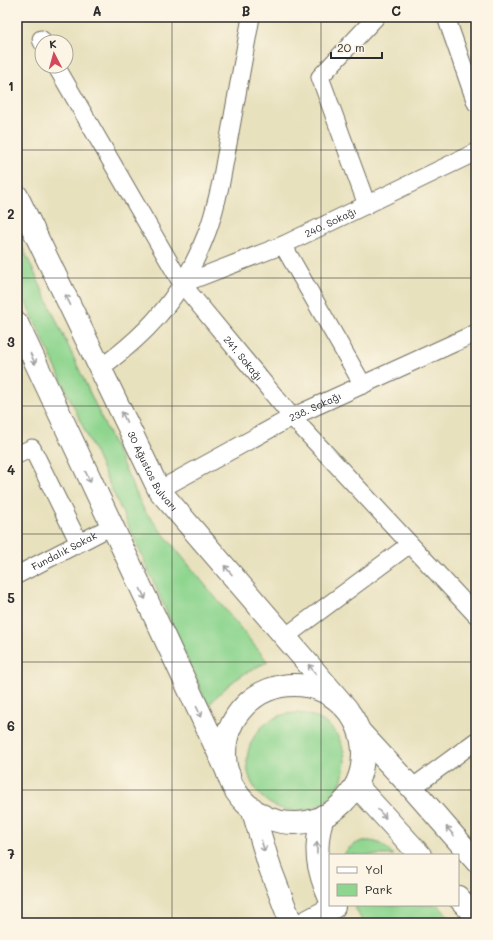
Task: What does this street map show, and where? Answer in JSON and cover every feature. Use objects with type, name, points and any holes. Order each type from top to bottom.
[{"type":"main road","name":"30 Ağustos Bulvarı","points":[[17,196],[159,490],[347,709]]},
{"type":"main road","points":[[17,323],[234,788],[242,799],[263,816],[289,823],[303,822],[328,814],[340,806],[356,785],[361,772],[363,759],[363,745],[360,732],[347,709],[337,699],[325,692],[313,687],[299,685],[286,685],[273,688],[260,694],[249,702],[232,723],[225,749],[229,775]]},
{"type":"main road","points":[[360,732],[412,788],[476,861]]},
{"type":"main road","points":[[356,785],[419,854]]},
{"type":"main road","points":[[252,808],[270,868],[291,923]]},
{"type":"main road","points":[[323,816],[319,829],[317,854],[322,882],[329,898]]},
{"type":"main road","points":[[459,898],[476,917]]},
{"type":"main road","points":[[304,923],[334,909]]},
{"type":"street","points":[[100,368],[137,338],[168,303],[182,284],[204,241],[215,209],[221,182],[251,17]]},
{"type":"street","points":[[367,204],[320,77],[376,17]]},
{"type":"street","points":[[446,17],[476,103]]},
{"type":"street","name":"241. Sokağı","points":[[61,74],[182,284],[292,417],[476,616]]},
{"type":"street","name":"240. Sokağı","points":[[182,284],[283,245],[476,152]]},
{"type":"street","points":[[283,245],[363,384]]},
{"type":"street","name":"238. Sokağı","points":[[159,490],[292,417],[476,333]]},
{"type":"street","points":[[17,455],[32,448],[79,543]]},
{"type":"street","name":"Fundalık Sokak","points":[[17,575],[112,526]]},
{"type":"street","points":[[285,637],[410,544]]},
{"type":"street","points":[[412,788],[476,741]]},
{"type":"green space","points":[[17,235],[144,510],[268,662],[235,680],[208,706],[135,540],[17,283]]},
{"type":"green space","points":[[296,713],[315,716],[331,727],[342,743],[345,762],[342,781],[331,797],[315,808],[296,811],[277,808],[261,797],[250,781],[247,762],[250,743],[261,727],[277,716]]},
{"type":"green space","points":[[362,841],[376,842],[392,854],[344,854],[356,843]]},
{"type":"green space","points":[[354,906],[439,906],[455,923],[363,923]]}]
